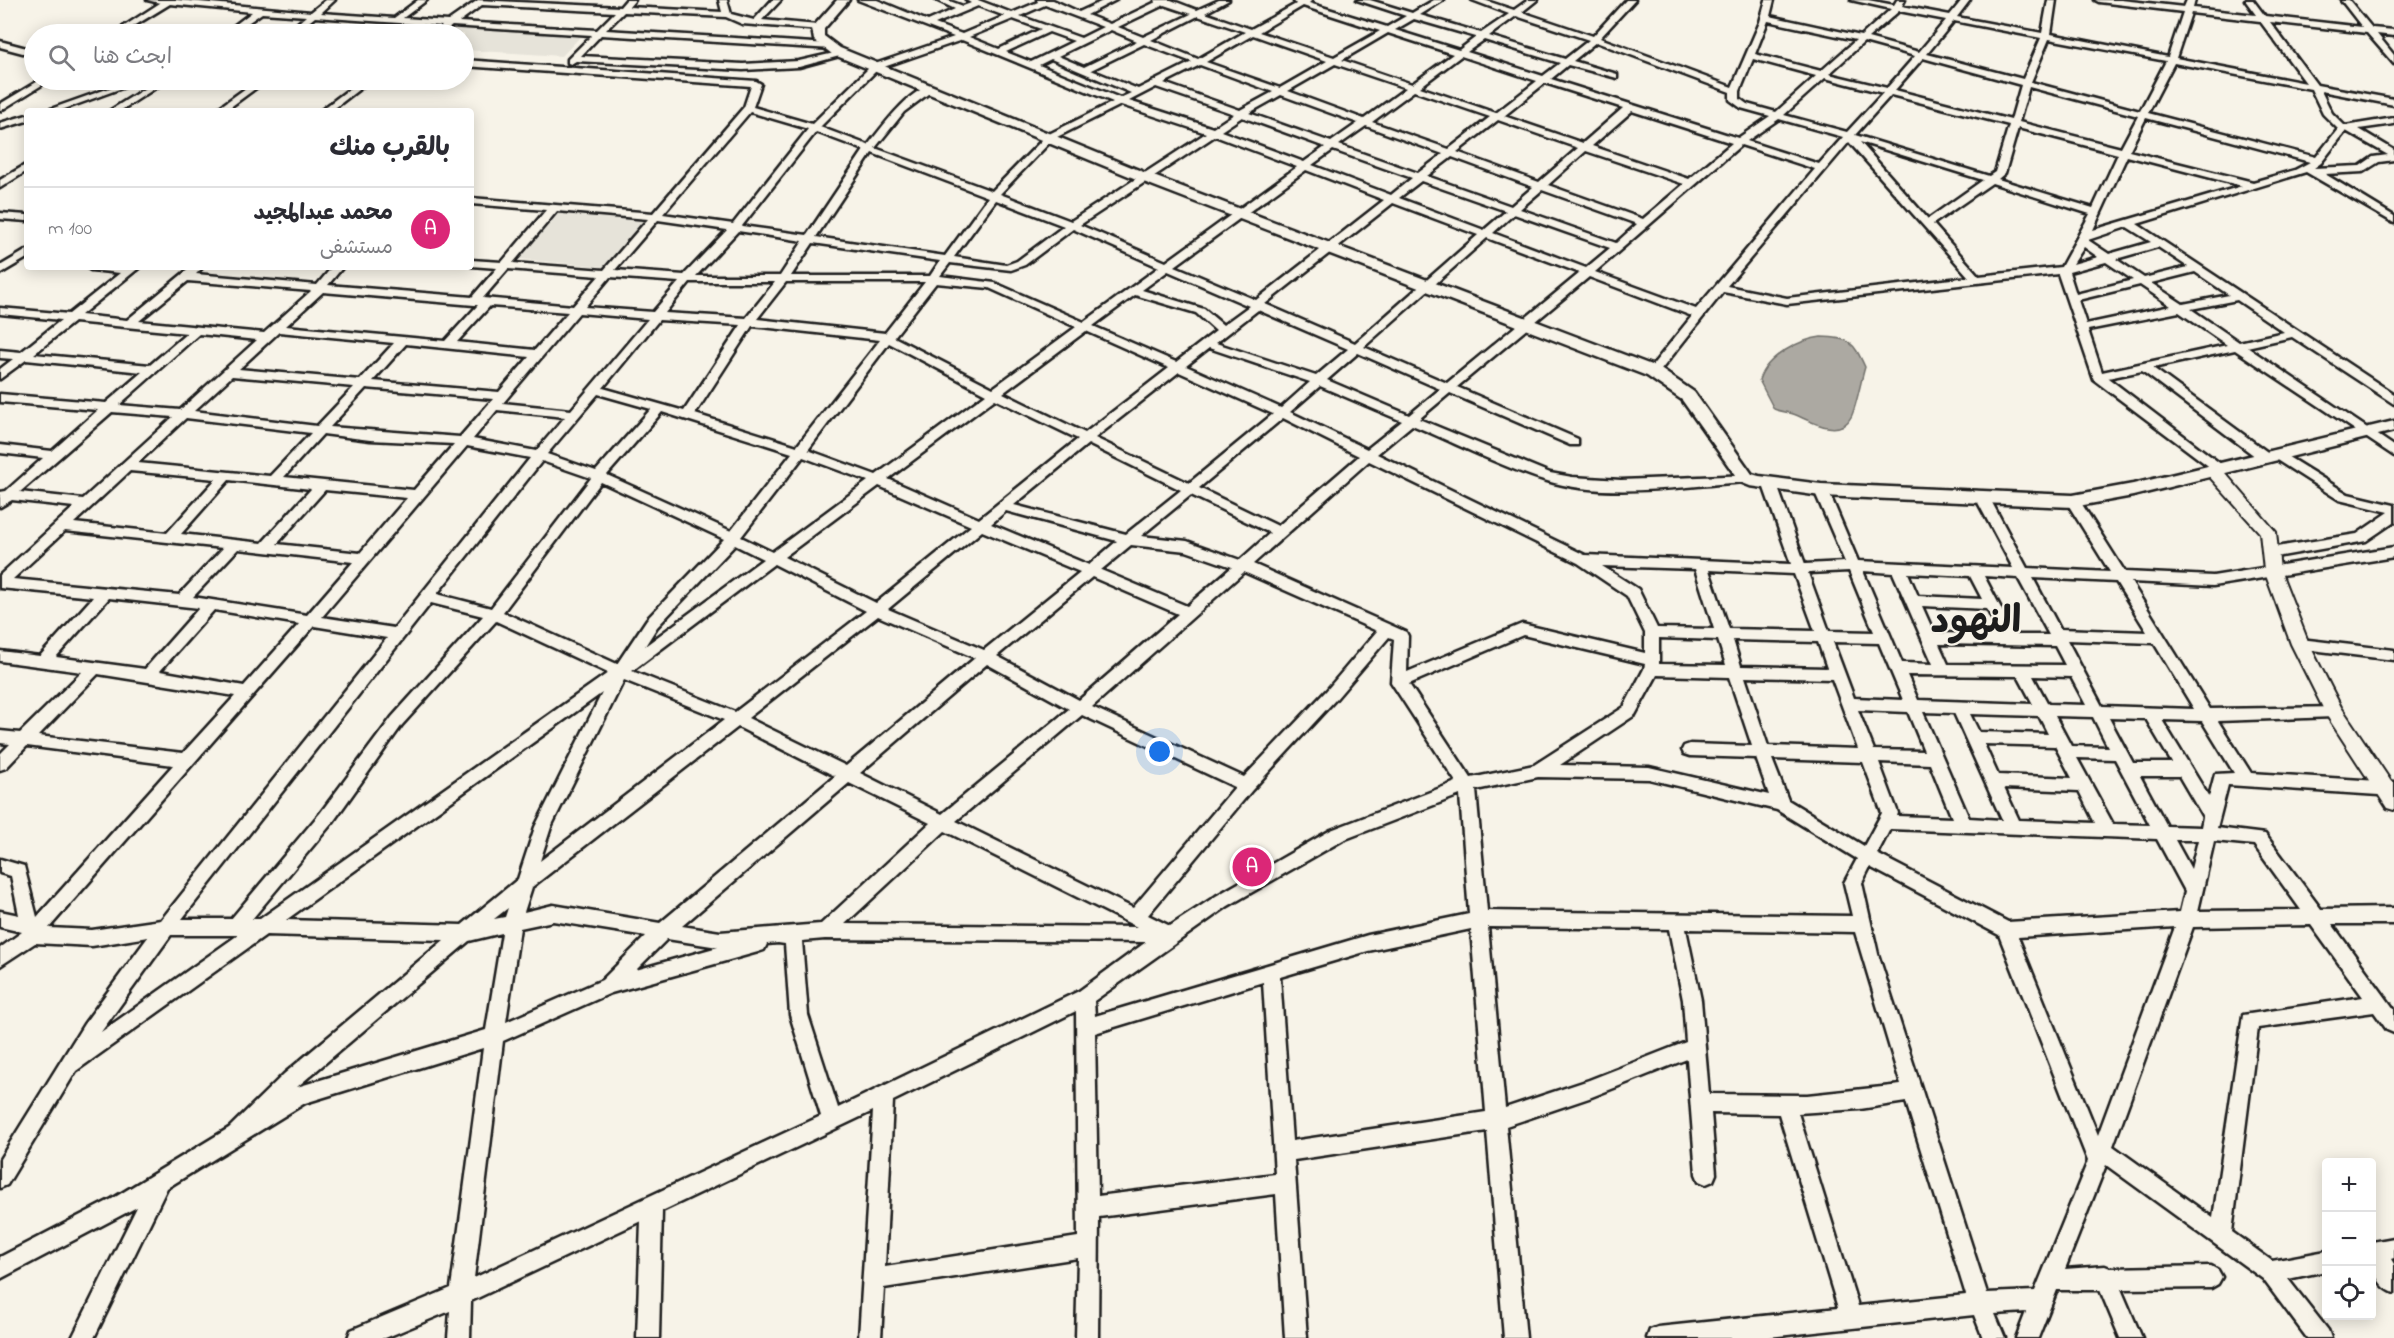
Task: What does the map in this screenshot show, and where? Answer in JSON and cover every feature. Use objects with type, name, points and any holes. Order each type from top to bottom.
[{"type":"highway","points":[[843,0],[818,28],[818,38],[836,51],[1146,178],[1653,372],[1689,396],[1746,478],[1770,485],[1821,490],[2073,501],[2133,490],[2394,426]]},
{"type":"main road","points":[[2216,469],[2268,532],[2271,562],[2300,644],[2334,711],[2391,793]]},
{"type":"street","points":[[151,0],[264,12],[764,42],[836,51]]},
{"type":"street","points":[[244,24],[286,0]]},
{"type":"street","points":[[300,24],[331,0]]},
{"type":"street","points":[[397,19],[423,0]]},
{"type":"street","points":[[571,7],[579,0]]},
{"type":"street","points":[[562,70],[631,0]]},
{"type":"street","points":[[668,12],[680,0]]},
{"type":"street","points":[[723,0],[727,15]]},
{"type":"street","points":[[756,22],[777,0]]},
{"type":"street","points":[[870,0],[1119,101],[1214,132],[1698,314]]},
{"type":"street","points":[[940,0],[962,9]]},
{"type":"street","points":[[1080,15],[1112,0]]},
{"type":"street","points":[[1084,70],[1225,0]]},
{"type":"street","points":[[1361,0],[1614,76]]},
{"type":"street","points":[[474,201],[654,216],[1007,268],[1021,263],[1072,225],[1241,114],[1440,0]]},
{"type":"street","points":[[1476,0],[1595,39],[1735,91]]},
{"type":"street","points":[[68,1066],[266,927],[620,672],[880,481],[1085,326],[1533,0]]},
{"type":"street","points":[[236,1134],[291,1080],[469,933],[525,883],[878,610],[1003,506],[1255,305],[1544,80],[1595,39],[1631,0]]},
{"type":"street","points":[[1770,0],[1751,56],[1735,91],[1735,100],[1744,106],[2096,212]]},
{"type":"street","points":[[1855,0],[1898,4],[1952,19],[2394,102]]},
{"type":"street","points":[[1653,372],[1698,314],[1849,136],[1922,55],[1966,0]]},
{"type":"street","points":[[1927,224],[2000,173],[2026,83],[2046,37],[2052,0]]},
{"type":"street","points":[[2099,0],[2394,33]]},
{"type":"street","points":[[2191,0],[2170,60],[2142,113],[2084,239],[2064,270],[2098,377],[2216,469]]},
{"type":"street","points":[[2249,0],[2315,88],[2328,114],[2347,128],[2394,155]]},
{"type":"street","points":[[2345,0],[2394,62]]},
{"type":"street","points":[[453,24],[482,1],[727,15],[756,22],[818,28]]},
{"type":"street","points":[[927,24],[962,9],[974,1],[1082,41]]},
{"type":"street","points":[[0,1178],[91,1030],[166,927],[594,389],[687,279],[736,227],[814,128],[875,67],[960,38],[1045,1],[1199,62],[1643,223]]},
{"type":"street","points":[[1030,66],[1164,1],[1690,183]]},
{"type":"street","points":[[459,1338],[462,1295],[494,1036],[512,922],[543,827],[620,672],[652,622],[733,538],[933,279],[994,195],[1050,137],[1199,62],[1301,1],[1459,54],[1822,168]]},
{"type":"street","points":[[140,24],[168,2]]},
{"type":"street","points":[[825,931],[942,823],[1080,708],[1368,455],[1587,273],[1739,142],[1778,115],[1898,4]]},
{"type":"street","points":[[705,22],[712,14]]},
{"type":"street","points":[[1765,18],[1861,39],[2142,113],[2309,168],[2392,216]]},
{"type":"street","points":[[692,37],[699,29]]},
{"type":"street","points":[[998,53],[1049,29]]},
{"type":"street","points":[[664,44],[672,36]]},
{"type":"street","points":[[757,50],[764,42]]},
{"type":"street","points":[[0,44],[24,50]]},
{"type":"street","points":[[574,58],[743,67],[799,64],[836,51]]},
{"type":"street","points":[[635,75],[656,52]]},
{"type":"street","points":[[1050,56],[1137,92]]},
{"type":"street","points":[[1751,56],[2251,185]]},
{"type":"street","points":[[743,67],[750,58]]},
{"type":"street","points":[[0,958],[30,929],[186,760],[364,558],[748,108],[756,84],[474,64]]},
{"type":"street","points":[[1154,83],[1617,247]]},
{"type":"street","points":[[687,416],[749,322],[783,279],[870,148],[901,110],[929,89]]},
{"type":"street","points":[[0,107],[28,90]]},
{"type":"street","points":[[59,108],[110,90]]},
{"type":"street","points":[[119,108],[148,90]]},
{"type":"street","points":[[223,108],[248,90]]},
{"type":"street","points":[[329,108],[353,90]]},
{"type":"street","points":[[748,108],[870,148],[1072,225],[1574,442]]},
{"type":"street","points":[[608,986],[662,932],[986,657],[1282,413],[1629,108]]},
{"type":"street","points":[[0,126],[24,119]]},
{"type":"street","points":[[2309,168],[2347,128],[2394,121]]},
{"type":"street","points":[[1849,136],[1976,279]]},
{"type":"street","points":[[2084,239],[2130,222],[2309,168],[2363,169],[2376,159],[2394,155]]},
{"type":"street","points":[[4,182],[24,169]]},
{"type":"street","points":[[4,182],[24,181]]},
{"type":"street","points":[[448,345],[503,266],[554,208]]},
{"type":"street","points":[[0,216],[24,218]]},
{"type":"street","points":[[0,227],[14,217]]},
{"type":"street","points":[[2130,222],[2394,399]]},
{"type":"street","points":[[2084,239],[2107,258],[2394,452]]},
{"type":"street","points":[[1721,288],[1788,301],[2064,270],[2161,243]]},
{"type":"street","points":[[0,257],[24,257]]},
{"type":"street","points":[[0,271],[24,257]]},
{"type":"street","points":[[474,263],[687,279],[933,279],[991,285],[1282,413],[1582,560],[1633,593],[1652,633],[1652,664],[1630,711],[1538,771]]},
{"type":"street","points":[[2072,298],[2198,268]]},
{"type":"street","points":[[0,375],[132,270]]},
{"type":"street","points":[[129,324],[194,270]]},
{"type":"street","points":[[335,270],[319,289],[0,583],[182,600],[398,634]]},
{"type":"street","points":[[186,277],[575,310],[749,322],[886,337],[995,394],[1281,533]]},
{"type":"street","points":[[1133,291],[1200,311],[1223,331]]},
{"type":"street","points":[[2081,328],[2239,296]]},
{"type":"street","points":[[0,311],[197,330],[403,341],[538,354]]},
{"type":"street","points":[[3,497],[197,330]]},
{"type":"street","points":[[2098,377],[2295,333]]},
{"type":"street","points":[[273,481],[403,341]]},
{"type":"street","points":[[1208,344],[1318,381],[1547,477],[1577,484],[1645,484],[1746,478]]},
{"type":"street","points":[[0,354],[152,369]]},
{"type":"street","points":[[2144,367],[2271,456],[2344,498],[2394,509]]},
{"type":"street","points":[[228,372],[363,384],[498,401],[574,414]]},
{"type":"street","points":[[594,389],[798,451],[880,481],[980,525],[1094,570],[1189,613]]},
{"type":"street","points":[[0,398],[183,414],[320,430],[464,441],[539,456],[599,476],[776,558],[878,610],[986,657],[1080,708],[1246,785]]},
{"type":"street","points":[[235,927],[327,817],[397,721],[494,614],[599,476],[659,407]]},
{"type":"street","points":[[0,449],[54,455]]},
{"type":"street","points":[[126,466],[418,495]]},
{"type":"street","points":[[171,537],[226,476]]},
{"type":"street","points":[[266,547],[322,485]]},
{"type":"street","points":[[1770,485],[1837,674],[1890,813],[1853,883],[1869,954],[1980,1304],[1994,1338]]},
{"type":"street","points":[[1821,490],[1964,826]]},
{"type":"street","points":[[3,497],[86,504]]},
{"type":"street","points":[[1982,497],[2194,891]]},
{"type":"street","points":[[2073,501],[2246,779]]},
{"type":"street","points":[[1003,506],[1130,540],[1187,546],[1244,566],[1401,636],[1399,682],[1467,785],[1515,1338]]},
{"type":"street","points":[[1582,560],[1799,569],[1853,566],[1898,567],[2213,581],[2271,562],[2361,538],[2394,515]]},
{"type":"street","points":[[62,526],[364,558]]},
{"type":"street","points":[[182,600],[235,544]]},
{"type":"street","points":[[2271,562],[2394,552]]},
{"type":"street","points":[[1700,564],[1760,750],[1781,804]]},
{"type":"street","points":[[1898,567],[1943,670]]},
{"type":"street","points":[[1974,570],[2010,640]]},
{"type":"street","points":[[43,662],[105,593]]},
{"type":"street","points":[[428,597],[494,614],[620,672],[736,719],[1170,935]]},
{"type":"street","points":[[1912,601],[1991,604]]},
{"type":"street","points":[[148,675],[210,604]]},
{"type":"street","points":[[1399,682],[1522,628],[1652,664],[1734,671],[1837,674]]},
{"type":"street","points":[[1135,918],[1246,785],[1331,695],[1387,630]]},
{"type":"street","points":[[1652,633],[1884,638]]},
{"type":"street","points":[[1929,638],[2010,640],[2058,637],[2158,638]]},
{"type":"street","points":[[2300,644],[2394,655]]},
{"type":"street","points":[[0,656],[148,675],[247,692]]},
{"type":"street","points":[[0,764],[95,668]]},
{"type":"street","points":[[1898,669],[2076,671]]},
{"type":"street","points":[[2024,671],[2108,831]]},
{"type":"street","points":[[1848,704],[2206,715],[2334,711]]},
{"type":"street","points":[[1959,706],[2014,828]]},
{"type":"street","points":[[2150,713],[2184,770],[2210,826]]},
{"type":"street","points":[[0,737],[186,760]]},
{"type":"street","points":[[1973,738],[2120,753]]},
{"type":"street","points":[[1690,750],[1760,750],[1869,757],[1936,758]]},
{"type":"street","points":[[2129,769],[2184,770]]},
{"type":"street","points":[[358,1338],[462,1295],[1085,997],[1170,935],[1222,901],[1337,835],[1467,785],[1538,771],[1648,774],[1781,804],[1867,857],[2006,930],[2187,919],[2394,916]]},
{"type":"street","points":[[2027,1338],[2100,1156],[2187,919],[2221,779],[2246,779],[2391,793]]},
{"type":"street","points":[[1993,781],[2084,785]]},
{"type":"street","points":[[1886,822],[2163,833],[2210,826],[2259,839],[2394,1023]]},
{"type":"street","points":[[0,866],[18,871],[30,929]]},
{"type":"street","points":[[0,919],[30,929],[92,938],[166,927],[266,927],[469,933],[553,913],[720,940],[825,931],[1170,935]]},
{"type":"street","points":[[1085,1027],[1368,943],[1480,919],[1862,924]]},
{"type":"street","points":[[1676,922],[1692,1000],[1706,1174]]},
{"type":"street","points":[[2006,930],[2100,1156],[2222,1235],[2270,1272],[2319,1338]]},
{"type":"street","points":[[0,1268],[119,1206],[300,1095],[494,1036],[608,986],[793,934]]},
{"type":"street","points":[[793,934],[799,1015],[832,1120]]},
{"type":"street","points":[[1271,972],[1296,1338]]},
{"type":"street","points":[[1085,997],[1089,1246],[1087,1338]]},
{"type":"street","points":[[2222,1235],[2250,1021],[2379,1002]]},
{"type":"street","points":[[1284,1152],[1496,1120],[1589,1089],[1697,1046]]},
{"type":"street","points":[[1700,1103],[1786,1106],[1873,1099],[1913,1092]]},
{"type":"street","points":[[870,1338],[884,1095]]},
{"type":"street","points":[[1786,1106],[1851,1317]]},
{"type":"street","points":[[83,1338],[160,1181]]},
{"type":"street","points":[[1088,1208],[1286,1183]]},
{"type":"street","points":[[648,1338],[652,1205]]},
{"type":"street","points":[[873,1279],[1089,1246]]},
{"type":"street","points":[[2380,1251],[2394,1282]]},
{"type":"street","points":[[2270,1272],[2322,1262]]},
{"type":"street","points":[[2051,1280],[2105,1277],[2211,1277]]},
{"type":"street","points":[[2105,1277],[2131,1338]]},
{"type":"street","points":[[1658,1338],[1980,1304],[2042,1301]]},
{"type":"shaded area","points":[[474,27],[581,36],[562,56],[474,51]]},
{"type":"shaded area","points":[[560,212],[644,220],[605,267],[518,259]]},
{"type":"shaded area","points":[[1821,337],[1845,340],[1857,351],[1865,367],[1853,413],[1840,427],[1832,428],[1817,424],[1774,409],[1759,380],[1768,364],[1784,351]]},
{"type":"place","name":"محمد عبدالمجيد","points":[[1252,867]]},
{"type":"district","name":"النهود","points":[[1976,623]]}]
